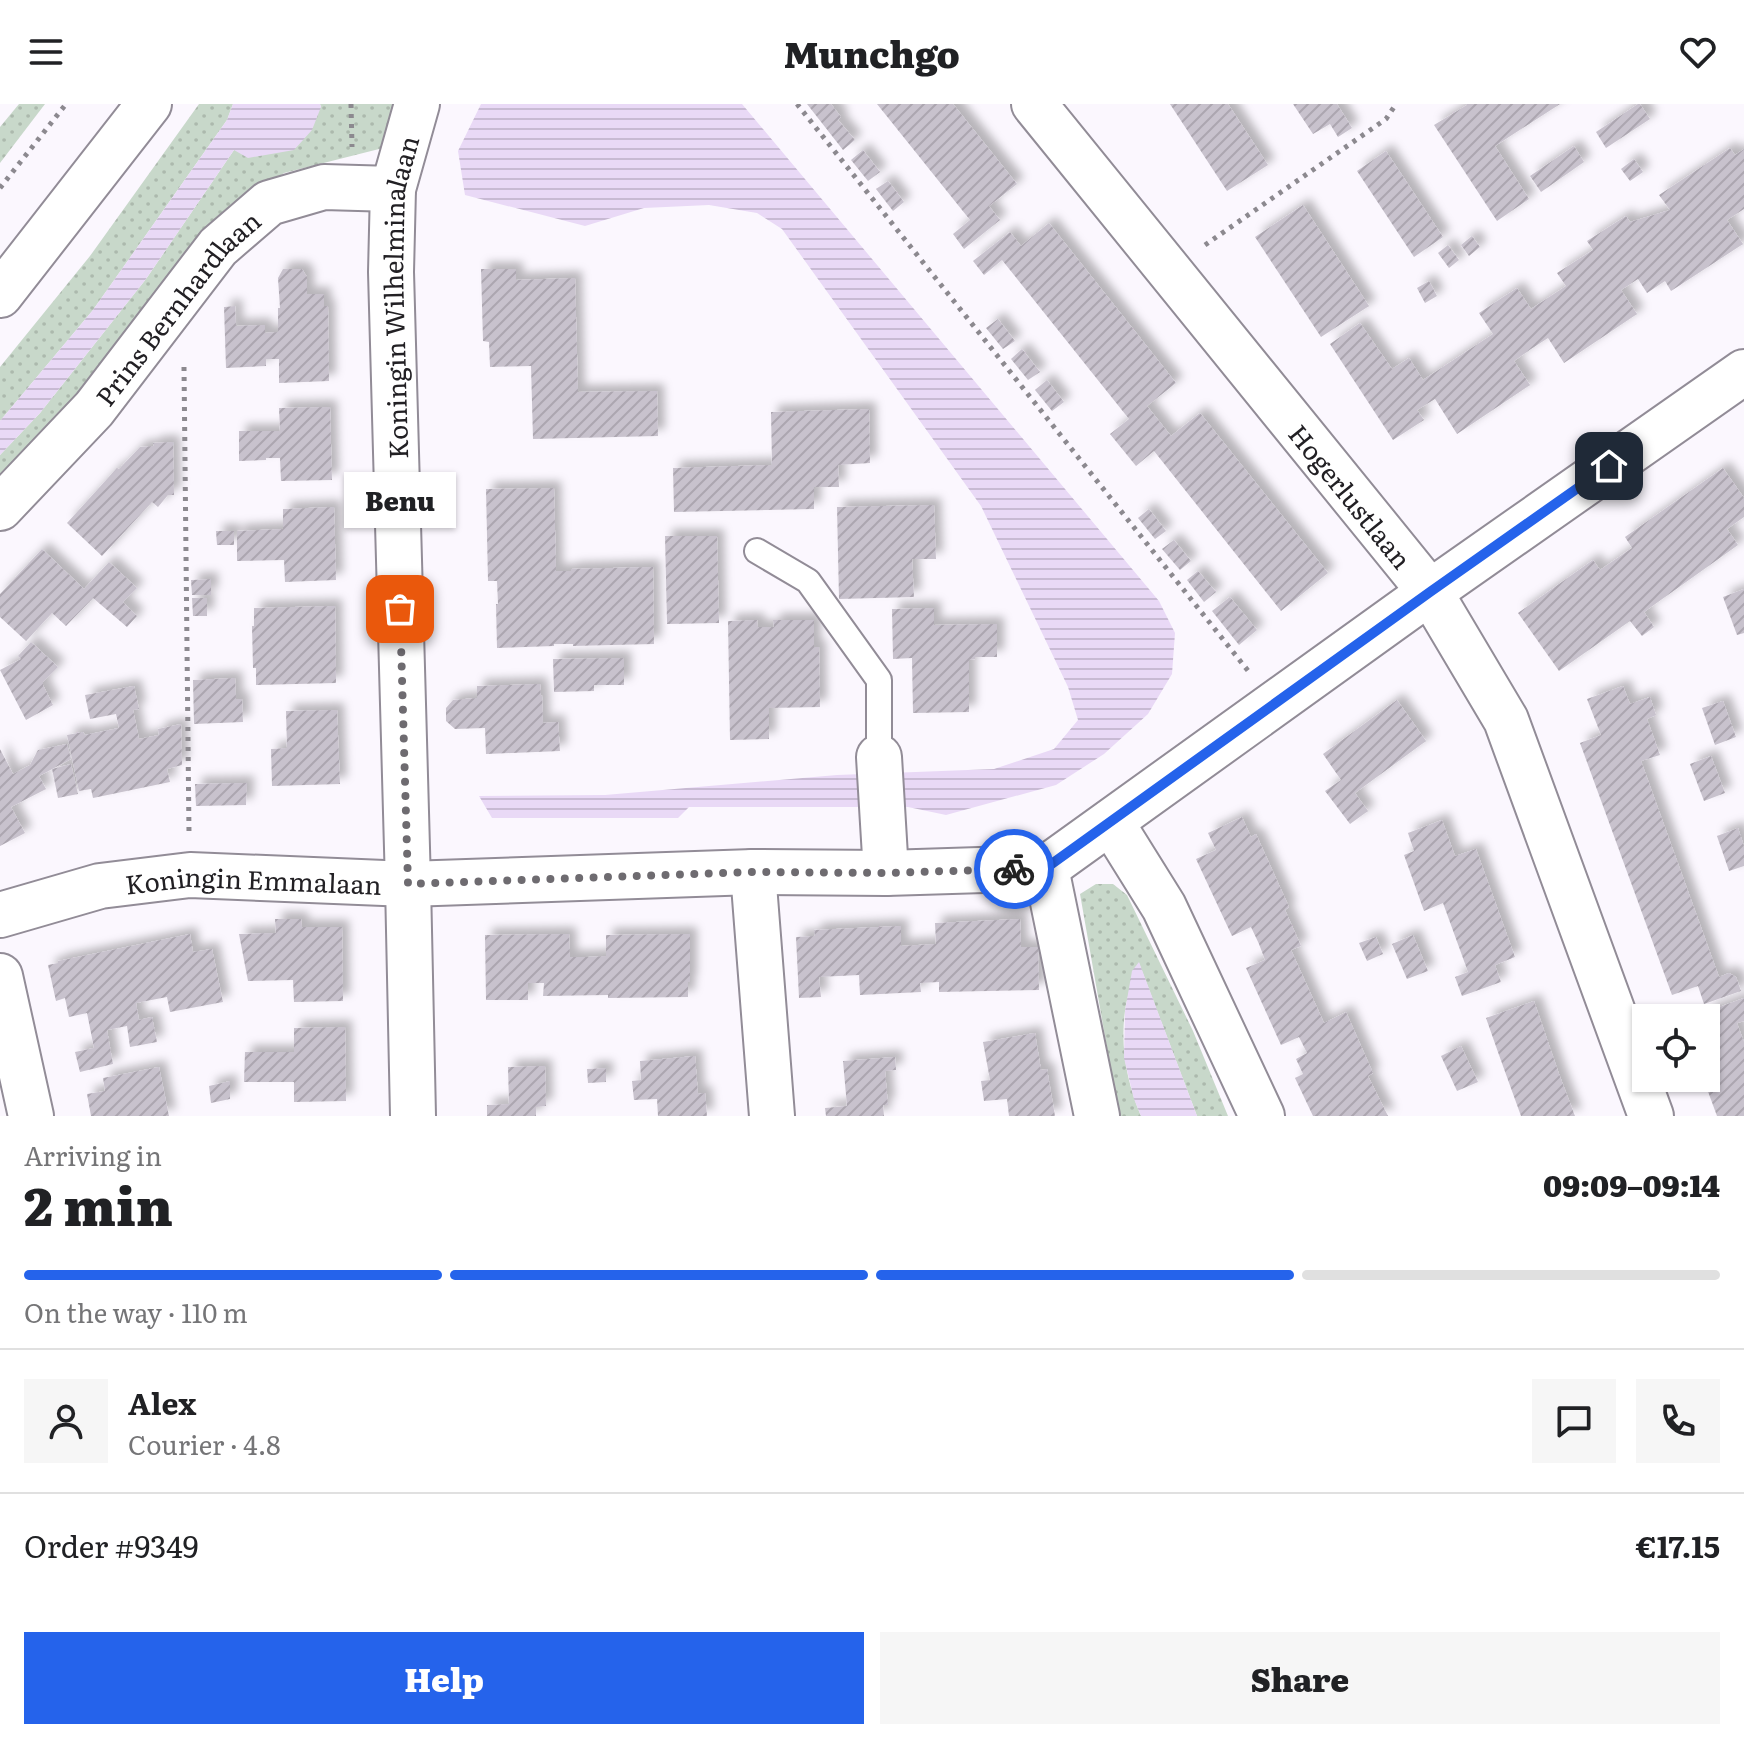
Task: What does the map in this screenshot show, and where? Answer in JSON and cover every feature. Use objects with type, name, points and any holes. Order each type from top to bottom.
[{"type":"street","points":[[117,145],[138,104]]},
{"type":"street","points":[[0,295],[149,104]]},
{"type":"street","name":"Koningin Wilhelminalaan","points":[[413,1116],[391,272],[393,189],[417,104]]},
{"type":"street","name":"Hogerlustlaan","points":[[1034,104],[1430,592],[1506,720],[1651,1116]]},
{"type":"street","name":"Prins Bernhardlaan","points":[[0,508],[94,409],[218,247],[269,203],[324,187],[393,189]]},
{"type":"street","points":[[1097,1116],[1046,868],[1430,592],[1742,378]]},
{"type":"street","points":[[879,757],[886,873]]},
{"type":"street","points":[[1111,822],[1164,907],[1262,1116]]},
{"type":"street","name":"Koningin Emmalaan","points":[[0,915],[100,886],[190,875],[408,884],[753,872],[886,873],[1046,868]]},
{"type":"street","points":[[753,872],[772,1116]]},
{"type":"street","points":[[0,976],[31,1116]]},
{"type":"lane","points":[[757,551],[808,581],[879,680],[879,757]]},
{"type":"path","points":[[0,188],[66,104]]},
{"type":"path","points":[[797,104],[1275,704]]},
{"type":"path","points":[[1168,270],[1386,119],[1396,104]]},
{"type":"path","points":[[186,358],[182,372],[190,875]]},
{"type":"green space","points":[[19,104],[45,104],[0,163],[0,127]]},
{"type":"green space","points":[[199,104],[233,104],[227,120],[93,310],[0,421],[0,367],[90,256]]},
{"type":"green space","points":[[320,104],[395,104],[387,147],[284,173],[216,222],[105,363],[0,477],[0,455],[40,413],[146,279],[234,150],[321,107]]},
{"type":"green space","points":[[1096,884],[1113,884],[1127,895],[1193,1031],[1228,1116],[1197,1116],[1139,963],[1126,1005],[1123,1038],[1128,1078],[1141,1116],[1119,1116],[1080,894]]},
{"type":"shaded area","points":[[233,104],[320,104],[321,107],[312,130],[294,150],[248,158],[234,150],[146,279],[40,413],[0,455],[0,421],[93,310],[227,120]]},
{"type":"shaded area","points":[[481,104],[742,104],[1159,601],[1175,633],[1172,674],[1148,714],[1104,754],[1056,785],[946,815],[908,807],[689,807],[678,818],[492,818],[479,796],[605,795],[837,775],[994,769],[1054,749],[1078,720],[1068,687],[981,506],[782,229],[757,213],[709,205],[644,208],[585,226],[465,195],[458,151]]},
{"type":"shaded area","points":[[1139,962],[1197,1116],[1141,1116],[1134,1099],[1124,1058],[1125,1011],[1132,971]]},
{"type":"building","points":[[807,104],[831,104],[841,117],[838,120],[855,140],[843,150]]},
{"type":"building","points":[[877,104],[953,104],[1017,184],[989,206],[1000,220],[964,249],[953,234],[970,220]]},
{"type":"building","points":[[1170,104],[1228,104],[1268,165],[1227,191]]},
{"type":"building","points":[[1293,104],[1337,104],[1352,128],[1338,137],[1330,124],[1313,134]]},
{"type":"building","points":[[1466,104],[1560,104],[1495,146],[1529,199],[1497,221],[1434,125]]},
{"type":"building","points":[[1638,104],[1650,119],[1606,148],[1596,132]]},
{"type":"building","points":[[1574,146],[1584,162],[1541,192],[1530,176]]},
{"type":"building","points":[[1730,148],[1735,155],[1744,149],[1744,209],[1727,220],[1743,244],[1671,291],[1665,281],[1647,293],[1638,279],[1621,290],[1637,314],[1564,363],[1548,338],[1531,349],[1514,361],[1530,385],[1457,434],[1435,399],[1417,410],[1424,420],[1393,440],[1330,344],[1360,323],[1392,369],[1409,358],[1423,380],[1493,334],[1479,313],[1517,288],[1531,309],[1566,286],[1557,273],[1593,250],[1587,241],[1626,216],[1630,222],[1670,210],[1659,195]]},
{"type":"building","points":[[863,150],[880,172],[868,181],[851,160]]},
{"type":"building","points":[[1386,151],[1443,237],[1414,257],[1357,171]]},
{"type":"building","points":[[1634,159],[1643,172],[1630,181],[1621,169]]},
{"type":"building","points":[[888,181],[904,202],[893,211],[876,189]]},
{"type":"building","points":[[1303,205],[1369,306],[1321,337],[1255,237]]},
{"type":"building","points":[[1049,223],[1176,383],[1147,406],[1171,436],[1200,413],[1328,573],[1281,611],[1154,451],[1136,466],[1110,434],[1129,419],[1002,260],[984,275],[973,261],[1010,232],[1021,246]]},
{"type":"building","points":[[1472,236],[1480,247],[1469,256],[1461,245]]},
{"type":"building","points":[[1448,245],[1459,260],[1449,268],[1438,253]]},
{"type":"building","points":[[283,269],[302,269],[307,277],[307,294],[324,294],[324,306],[328,306],[329,381],[279,383],[279,359],[266,359],[266,366],[226,368],[224,307],[235,306],[236,326],[265,325],[265,333],[278,332],[278,278]]},
{"type":"building","points":[[481,269],[516,269],[516,280],[575,278],[578,392],[657,391],[658,436],[533,439],[531,366],[490,367],[489,342],[483,341]]},
{"type":"building","points":[[1429,281],[1437,296],[1425,303],[1417,288]]},
{"type":"building","points":[[998,319],[1015,341],[1003,349],[986,328]]},
{"type":"building","points":[[1022,349],[1040,372],[1028,380],[1011,359]]},
{"type":"building","points":[[1047,380],[1064,402],[1052,411],[1035,390]]},
{"type":"building","points":[[330,407],[332,480],[281,481],[280,458],[239,461],[239,431],[280,431],[279,408]]},
{"type":"building","points":[[869,409],[870,463],[838,465],[839,487],[814,487],[814,509],[674,512],[673,468],[772,465],[771,412]]},
{"type":"building","points":[[173,442],[174,495],[168,495],[158,507],[152,502],[102,556],[67,523],[140,447]]},
{"type":"building","points":[[1723,468],[1744,498],[1744,517],[1727,529],[1738,545],[1644,612],[1654,627],[1642,636],[1630,621],[1559,671],[1518,613],[1593,560],[1600,570],[1632,548],[1625,537]]},
{"type":"building","points":[[554,488],[556,571],[653,567],[654,644],[554,644],[497,648],[497,581],[488,581],[486,489]]},
{"type":"building","points":[[934,505],[936,559],[912,559],[914,597],[839,599],[837,507]]},
{"type":"building","points":[[334,507],[336,580],[285,582],[284,560],[237,561],[237,531],[283,529],[283,509]]},
{"type":"building","points":[[1149,509],[1166,531],[1155,539],[1138,518]]},
{"type":"building","points":[[216,531],[234,531],[234,545],[217,545]]},
{"type":"building","points":[[665,536],[717,536],[719,623],[667,624]]},
{"type":"building","points":[[1174,540],[1191,561],[1180,570],[1162,549]]},
{"type":"building","points":[[42,549],[84,589],[109,562],[137,588],[123,602],[137,616],[127,627],[93,598],[66,626],[52,613],[26,641],[0,617],[0,594]]},
{"type":"building","points":[[1198,571],[1216,592],[1204,602],[1187,580]]},
{"type":"building","points":[[211,579],[211,595],[192,595],[191,580]]},
{"type":"building","points":[[1744,589],[1744,633],[1737,635],[1723,597]]},
{"type":"building","points":[[1230,597],[1257,630],[1239,645],[1212,611]]},
{"type":"building","points":[[192,598],[207,598],[207,616],[193,616]]},
{"type":"building","points":[[335,606],[336,683],[256,685],[256,668],[253,668],[254,608]]},
{"type":"building","points":[[934,608],[934,625],[997,624],[997,657],[969,660],[969,712],[913,713],[912,658],[893,659],[892,609]]},
{"type":"building","points":[[757,620],[758,627],[774,627],[773,620],[814,620],[814,647],[819,647],[820,707],[769,708],[769,739],[730,740],[728,621]]},
{"type":"building","points":[[31,642],[58,667],[43,682],[53,705],[26,720],[0,670],[21,659],[18,656]]},
{"type":"building","points":[[624,658],[624,685],[594,685],[594,691],[554,692],[553,659]]},
{"type":"building","points":[[235,678],[236,699],[242,699],[243,722],[194,724],[193,680]]},
{"type":"building","points":[[540,684],[543,723],[558,722],[560,751],[486,754],[485,728],[455,729],[446,721],[446,708],[453,700],[477,698],[477,686]]},
{"type":"building","points":[[134,686],[139,709],[133,710],[139,739],[159,735],[158,729],[181,724],[182,765],[167,769],[170,782],[93,798],[91,789],[79,791],[67,735],[83,732],[85,735],[119,728],[116,714],[90,719],[85,695]]},
{"type":"building","points":[[1623,686],[1630,704],[1650,697],[1656,715],[1647,719],[1660,755],[1641,761],[1719,977],[1729,973],[1736,977],[1741,991],[1704,1004],[1698,986],[1672,995],[1580,743],[1601,735],[1587,699]]},
{"type":"building","points":[[1397,700],[1426,741],[1355,793],[1368,811],[1350,824],[1325,791],[1341,780],[1323,754]]},
{"type":"building","points":[[1723,701],[1736,737],[1715,745],[1702,708]]},
{"type":"building","points":[[337,710],[340,784],[272,786],[271,749],[287,748],[286,711]]},
{"type":"building","points":[[67,744],[71,759],[39,776],[46,789],[11,807],[25,833],[0,846],[0,749],[13,774],[30,765],[38,750]]},
{"type":"building","points":[[1711,756],[1725,793],[1704,801],[1690,764]]},
{"type":"building","points":[[71,764],[78,794],[58,798],[52,769]]},
{"type":"building","points":[[247,783],[246,805],[196,806],[195,784]]},
{"type":"building","points":[[1242,817],[1251,837],[1256,834],[1289,907],[1285,910],[1301,946],[1291,950],[1324,1023],[1346,1012],[1373,1073],[1368,1076],[1388,1116],[1313,1116],[1295,1078],[1303,1074],[1296,1059],[1307,1053],[1299,1037],[1281,1045],[1246,968],[1265,960],[1259,944],[1251,927],[1232,936],[1196,859],[1216,850],[1208,833]]},
{"type":"building","points":[[1442,820],[1455,856],[1476,849],[1515,957],[1495,965],[1501,982],[1462,996],[1455,977],[1468,972],[1443,903],[1424,911],[1404,855],[1414,851],[1408,833]]},
{"type":"building","points":[[1738,828],[1744,846],[1744,866],[1729,871],[1717,836]]},
{"type":"building","points":[[275,919],[301,919],[302,927],[342,927],[343,1001],[294,1002],[293,980],[248,981],[239,934],[276,933]]},
{"type":"building","points":[[1020,919],[1021,947],[1038,947],[1039,990],[939,992],[939,982],[920,983],[921,992],[860,995],[859,975],[819,977],[821,997],[799,998],[796,937],[815,936],[814,930],[901,926],[901,946],[936,944],[935,923]]},
{"type":"building","points":[[190,934],[193,952],[212,949],[223,1002],[170,1012],[167,997],[136,1003],[139,1020],[152,1017],[157,1042],[130,1047],[127,1026],[107,1030],[113,1064],[80,1072],[75,1052],[94,1048],[87,1013],[69,1017],[65,998],[56,1001],[48,965]]},
{"type":"building","points":[[569,934],[570,957],[588,957],[606,956],[606,935],[690,934],[688,997],[543,996],[544,983],[528,983],[528,1000],[486,1000],[485,935]]},
{"type":"building","points":[[1413,935],[1428,971],[1407,979],[1392,944]]},
{"type":"building","points":[[1376,937],[1383,954],[1367,961],[1359,943]]},
{"type":"building","points":[[1744,998],[1744,1021],[1737,1023],[1744,1042],[1744,1116],[1717,1116],[1708,1092],[1720,1092],[1720,1007]]},
{"type":"building","points":[[1534,1001],[1575,1116],[1521,1116],[1499,1055],[1486,1018]]},
{"type":"building","points":[[345,1027],[346,1101],[294,1102],[294,1082],[244,1082],[245,1052],[294,1052],[294,1028]]},
{"type":"building","points":[[1035,1033],[1041,1070],[1047,1069],[1055,1116],[1009,1116],[1007,1099],[984,1101],[981,1081],[990,1080],[983,1042]]},
{"type":"building","points":[[1461,1046],[1478,1082],[1457,1091],[1441,1056]]},
{"type":"building","points":[[695,1056],[698,1094],[705,1093],[707,1116],[658,1116],[657,1099],[634,1100],[632,1081],[641,1080],[640,1061]]},
{"type":"building","points":[[895,1057],[896,1070],[885,1071],[888,1105],[883,1105],[884,1116],[826,1116],[825,1108],[847,1106],[843,1061]]},
{"type":"building","points":[[545,1066],[546,1106],[536,1107],[536,1116],[487,1116],[487,1105],[509,1104],[508,1067]]},
{"type":"building","points":[[159,1067],[169,1116],[91,1116],[87,1094],[105,1091],[103,1078]]},
{"type":"building","points":[[606,1068],[606,1082],[588,1083],[587,1069]]},
{"type":"building","points":[[230,1081],[230,1099],[211,1103],[209,1086]]},
{"type":"way so far","points":[[400,609],[408,884],[753,872],[886,873],[1014,869]]},
{"type":"place","name":"Benu","points":[[400,609]]},
{"type":"route","points":[[1014,869],[1046,868],[1609,466]]}]
